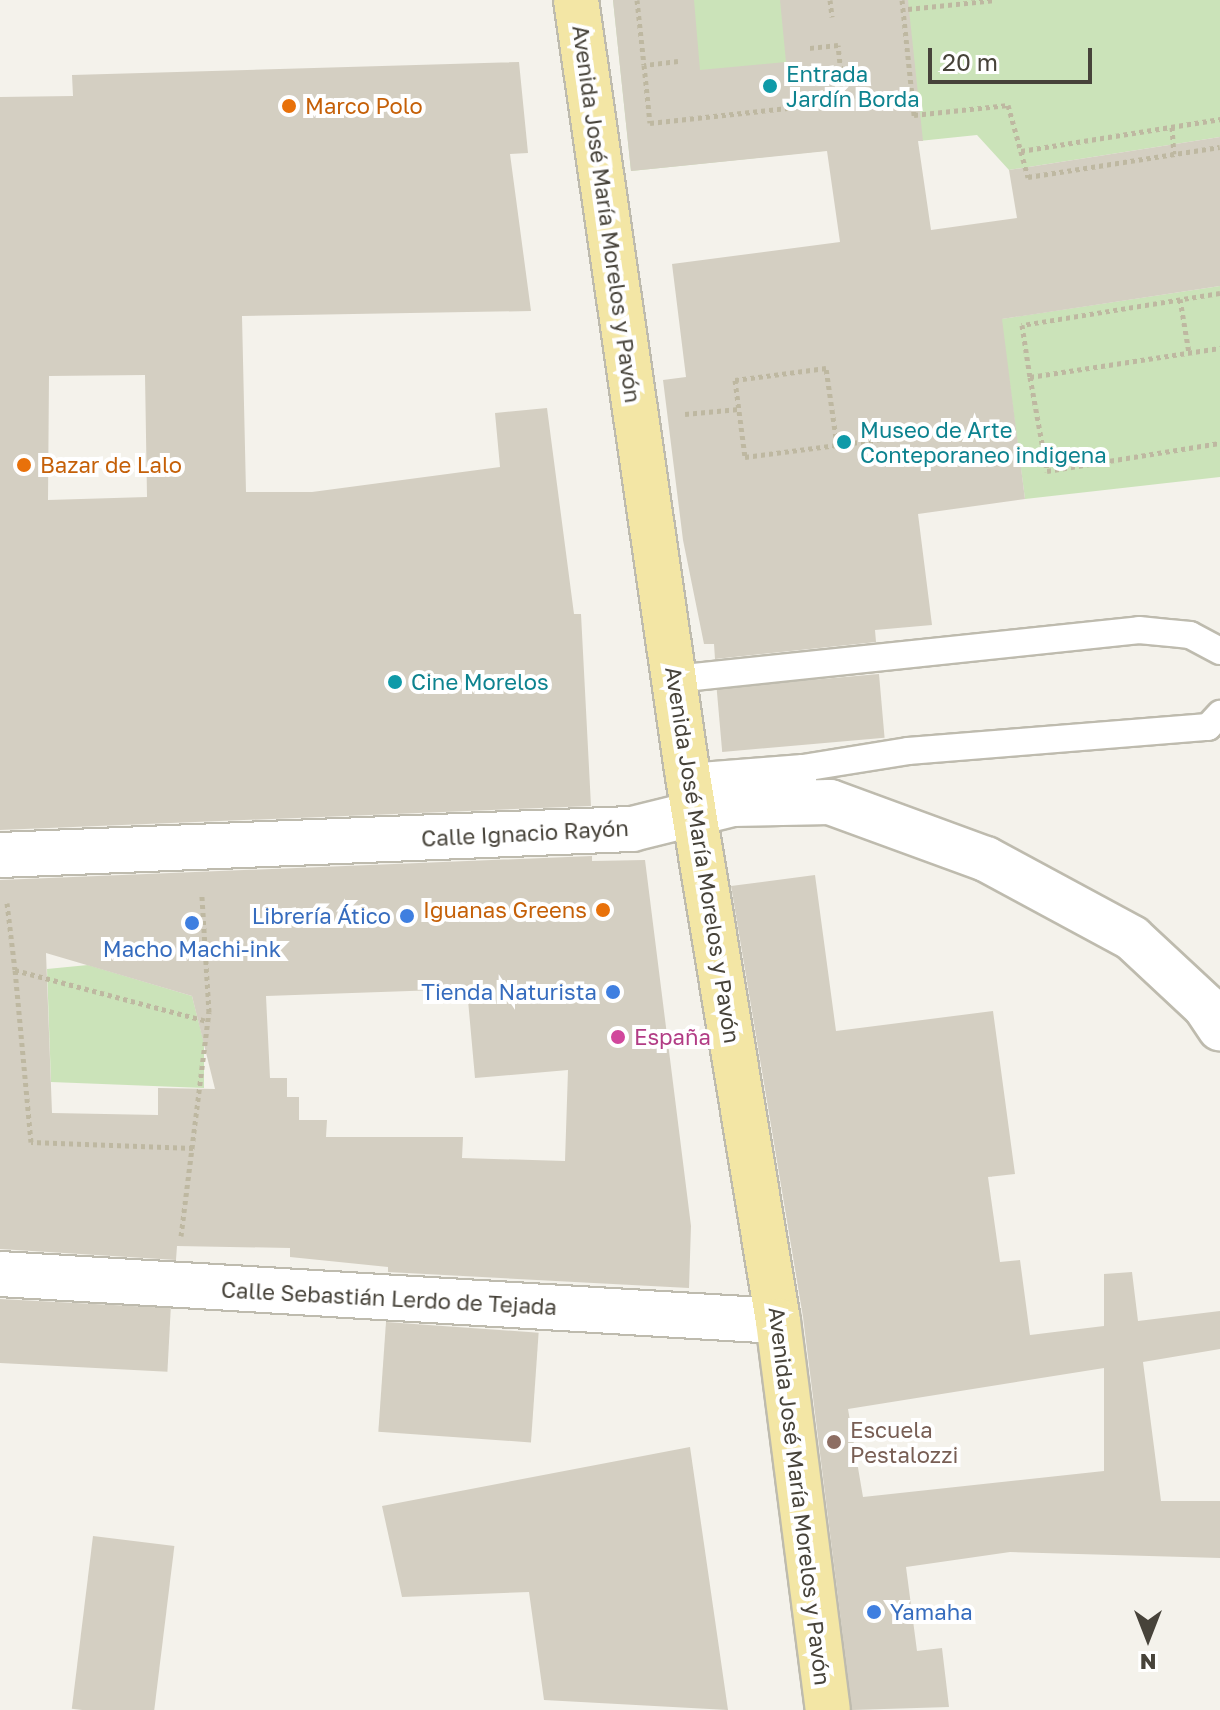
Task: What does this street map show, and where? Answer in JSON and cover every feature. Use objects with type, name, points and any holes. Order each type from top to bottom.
[{"type":"main road","name":"Avenida José María Morelos y Pavón","points":[[576,0],[692,795],[778,1321],[828,1710]]},
{"type":"street","name":"Calle Ignacio Rayón","points":[[0,855],[632,829],[692,795],[733,804],[803,785],[830,802],[986,859],[1132,938],[1205,1006],[1220,1028]]},
{"type":"street","name":"Calle Sebastián Lerdo de Tejada","points":[[0,1274],[778,1321]]},
{"type":"lane","points":[[675,679],[1139,630],[1190,635],[1220,651]]},
{"type":"lane","points":[[803,785],[908,751],[1208,727],[1220,714]]},
{"type":"path","points":[[637,0],[650,123],[844,102],[838,45],[808,48]]},
{"type":"path","points":[[830,0],[832,17]]},
{"type":"path","points":[[902,0],[914,115],[1008,105],[1028,177],[1220,147]]},
{"type":"path","points":[[908,9],[996,0]]},
{"type":"path","points":[[644,65],[678,61]]},
{"type":"path","points":[[1021,151],[1220,119]]},
{"type":"path","points":[[1172,127],[1174,154]]},
{"type":"path","points":[[1220,293],[1022,325],[1047,471],[1220,443]]},
{"type":"path","points":[[1180,299],[1189,353]]},
{"type":"path","points":[[1030,377],[1220,348]]},
{"type":"path","points":[[837,445],[826,368],[735,380],[745,457],[837,445],[933,432]]},
{"type":"path","points":[[175,1285],[207,1021],[199,847]]},
{"type":"path","points":[[0,855],[15,970],[31,1142],[193,1148]]},
{"type":"path","points":[[15,970],[207,1021]]},
{"type":"green space","points":[[613,0],[1220,0],[1220,137],[1009,170],[977,135],[631,171]]},
{"type":"green space","points":[[1220,286],[1220,477],[1025,499],[1001,319]]},
{"type":"green space","points":[[88,965],[192,996],[204,1043],[204,1088],[51,1082],[47,969]]},
{"type":"building","points":[[613,0],[694,0],[700,70],[786,62],[780,0],[908,0],[923,141],[918,141],[931,230],[1017,218],[1009,170],[1220,137],[1220,286],[1002,319],[1025,499],[918,514],[932,625],[875,630],[876,642],[715,659],[714,644],[704,644],[683,540],[663,380],[686,377],[672,264],[840,242],[827,151],[631,171]]},
{"type":"building","points":[[519,62],[528,153],[510,154],[531,311],[242,316],[246,492],[312,492],[500,467],[495,413],[547,408],[574,614],[581,614],[591,806],[0,830],[0,97],[73,96],[72,75]],"holes":[[[145,375],[147,497],[48,500],[49,376]]]},
{"type":"building","points":[[879,674],[885,738],[722,752],[717,688]]},
{"type":"building","points":[[592,856],[592,861],[645,860],[691,1226],[689,1288],[388,1272],[388,1267],[290,1257],[290,1248],[177,1246],[176,1260],[0,1249],[0,880]],"holes":[[[46,953],[192,996],[215,1089],[158,1088],[158,1115],[52,1113]],[[467,989],[475,1078],[568,1070],[565,1161],[462,1158],[463,1137],[326,1137],[327,1120],[299,1120],[299,1097],[287,1097],[287,1078],[270,1078],[266,996]]]},
{"type":"building","points":[[815,875],[836,1031],[993,1011],[1015,1174],[988,1177],[1000,1262],[1020,1260],[1030,1335],[1104,1326],[1104,1274],[1132,1272],[1138,1321],[1220,1311],[1220,1349],[1143,1362],[1161,1501],[1220,1501],[1220,1558],[1010,1552],[906,1567],[917,1651],[942,1648],[949,1707],[852,1710],[803,1317],[731,886]],"holes":[[[1104,1368],[1104,1471],[863,1497],[848,1409]]]},
{"type":"building","points":[[0,1299],[171,1308],[167,1372],[0,1363]]},
{"type":"building","points":[[386,1322],[539,1333],[531,1442],[378,1432]]},
{"type":"building","points":[[690,1447],[728,1710],[544,1700],[529,1592],[402,1597],[382,1506]]},
{"type":"building","points":[[93,1536],[174,1546],[154,1710],[72,1709]]},
{"type":"place","name":"Entrada Jardín Borda","points":[[770,86]]},
{"type":"place","name":"Marco Polo","points":[[289,106]]},
{"type":"place","name":"Museo de Arte Conteporaneo indigena","points":[[844,442]]},
{"type":"place","name":"Bazar de Lalo","points":[[24,465]]},
{"type":"place","name":"Cine Morelos","points":[[395,682]]},
{"type":"place","name":"Iguanas Greens","points":[[603,910]]},
{"type":"place","name":"Librería Ático","points":[[407,916]]},
{"type":"place","name":"Macho Machi-ink","points":[[192,923]]},
{"type":"place","name":"Tienda Naturista","points":[[613,992]]},
{"type":"place","name":"España","points":[[618,1037]]},
{"type":"place","name":"Escuela Pestalozzi","points":[[834,1442]]},
{"type":"place","name":"Yamaha","points":[[874,1612]]}]
